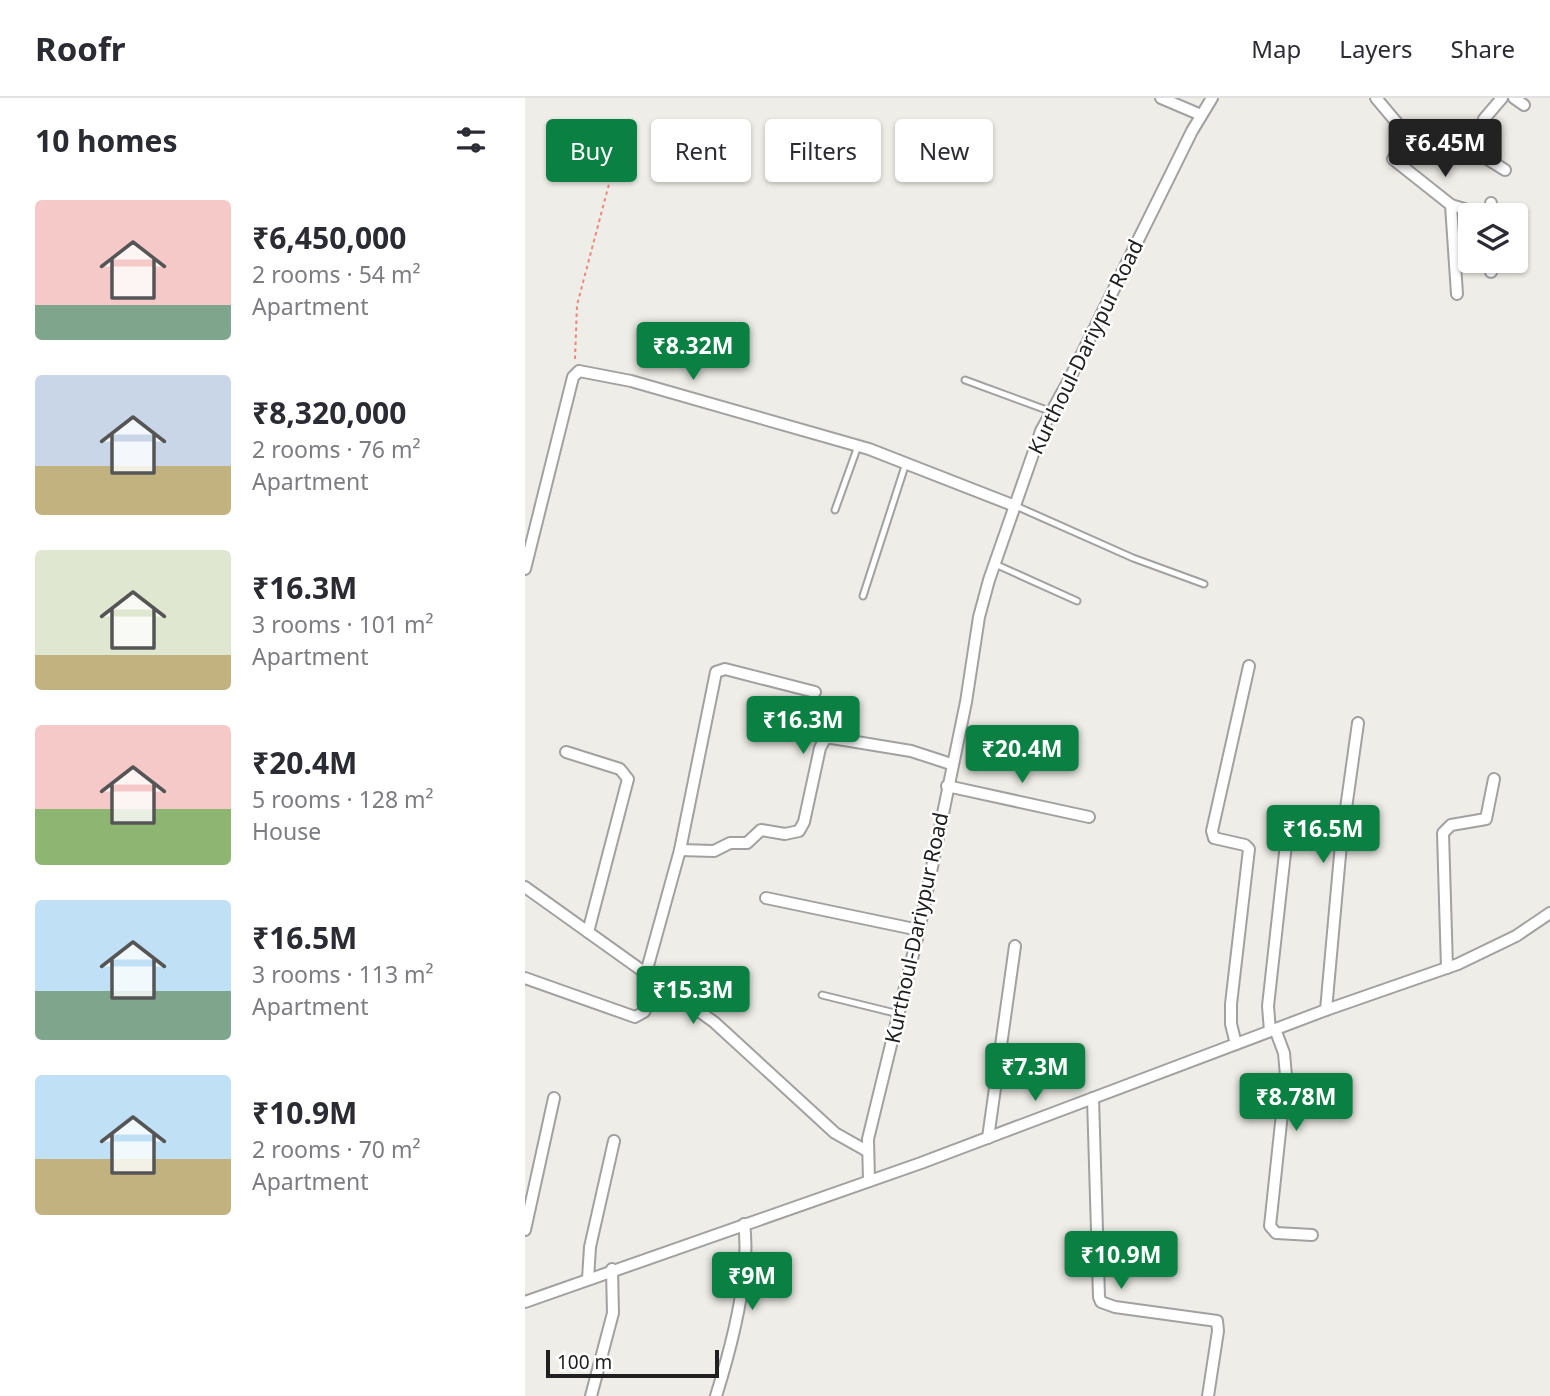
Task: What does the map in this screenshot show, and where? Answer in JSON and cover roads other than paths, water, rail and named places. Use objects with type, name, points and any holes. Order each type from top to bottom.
[{"type":"street","points":[[1161,98],[1201,115]]},
{"type":"street","name":"Kurthoul-Dariypur Road","points":[[869,1181],[867,1151],[919,930],[951,764],[966,702],[979,617],[995,564],[1031,454],[1201,115],[1212,98]]},
{"type":"street","points":[[1376,98],[1408,136],[1393,159],[1451,205],[1458,207]]},
{"type":"street","points":[[1502,98],[1484,119],[1473,150],[1505,170]]},
{"type":"street","points":[[1451,205],[1457,294]]},
{"type":"street","points":[[525,569],[574,373],[582,371],[631,381],[858,446],[1015,506]]},
{"type":"street","points":[[1236,1044],[1231,1024],[1231,1004],[1249,849],[1245,845],[1214,838],[1212,831],[1249,666]]},
{"type":"street","points":[[646,973],[680,850],[717,670],[725,669],[814,692]]},
{"type":"street","points":[[1326,1010],[1341,844],[1358,723]]},
{"type":"street","points":[[680,850],[714,851],[730,843],[747,843],[761,830],[785,834],[799,831],[804,822],[820,748],[827,737],[898,748],[951,764]]},
{"type":"street","points":[[566,752],[620,769],[628,779],[588,932]]},
{"type":"street","points":[[1447,968],[1443,833],[1451,825],[1486,819],[1494,779]]},
{"type":"street","points":[[947,786],[1089,817]]},
{"type":"street","points":[[1287,835],[1268,1006],[1273,1030],[1285,1059],[1286,1076],[1270,1226],[1276,1233],[1312,1235]]},
{"type":"street","points":[[525,887],[737,1041],[835,1133],[867,1151]]},
{"type":"street","points":[[766,898],[919,930]]},
{"type":"street","points":[[525,1302],[611,1269],[988,1138],[1326,1010],[1447,968],[1485,953],[1549,914]]},
{"type":"street","points":[[988,1138],[1015,946]]},
{"type":"street","points":[[525,978],[635,1017],[644,1012],[659,983]]},
{"type":"street","points":[[525,1230],[526,1215],[554,1098]]},
{"type":"street","points":[[1093,1098],[1099,1297],[1101,1302],[1115,1307],[1217,1321],[1218,1331],[1208,1396]]},
{"type":"street","points":[[588,1279],[590,1247],[614,1141]]},
{"type":"street","points":[[716,1396],[735,1319],[746,1250],[744,1224]]},
{"type":"street","points":[[591,1396],[613,1312],[611,1269]]},
{"type":"lane","points":[[965,380],[1052,412]]},
{"type":"lane","points":[[835,510],[858,446]]},
{"type":"lane","points":[[863,596],[907,463]]},
{"type":"lane","points":[[1015,506],[1144,562],[1204,584]]},
{"type":"lane","points":[[995,564],[1077,601]]},
{"type":"lane","points":[[823,995],[899,1014]]}]
